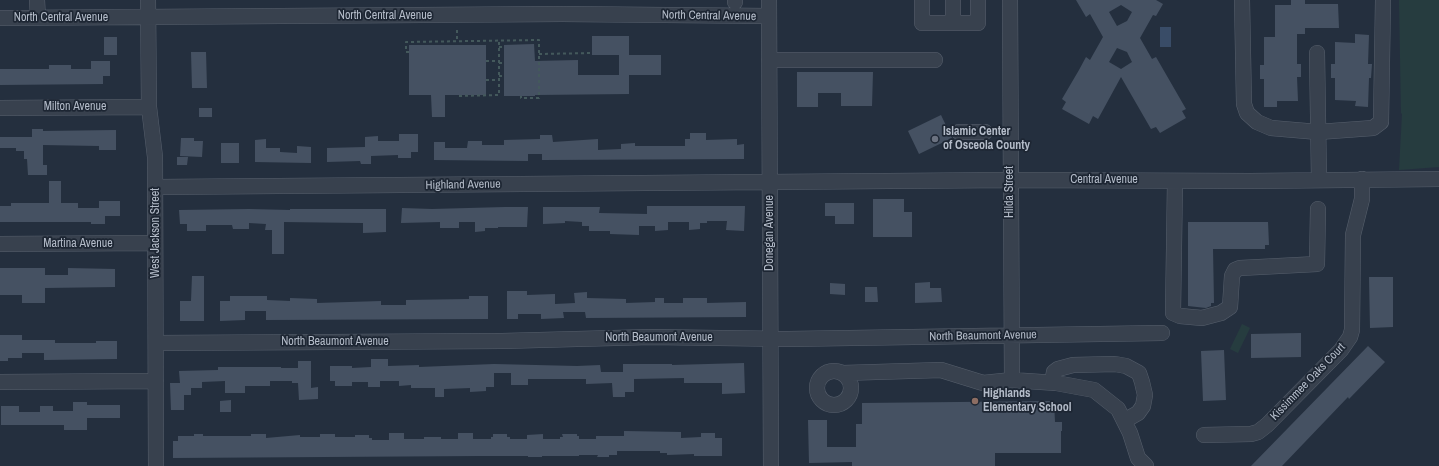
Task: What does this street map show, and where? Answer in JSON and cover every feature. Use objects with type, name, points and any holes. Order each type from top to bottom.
[{"type":"street","points":[[38,0],[38,18]]},
{"type":"street","name":"West Jackson Street","points":[[148,0],[149,107],[155,157],[156,187],[156,466]]},
{"type":"street","name":"Donegan Avenue","points":[[769,0],[770,466]]},
{"type":"street","points":[[922,0],[922,24],[978,23],[978,0]]},
{"type":"street","points":[[953,0],[953,23]]},
{"type":"street","name":"Hilda Street","points":[[1010,0],[1012,380]]},
{"type":"street","points":[[1242,0],[1244,104],[1247,114],[1257,122],[1271,128],[1318,132],[1373,128],[1381,122],[1383,0]]},
{"type":"street","name":"North Central Avenue","points":[[0,18],[562,14],[769,16]]},
{"type":"street","points":[[1317,53],[1319,180]]},
{"type":"street","points":[[769,60],[935,60]]},
{"type":"street","name":"Milton Avenue","points":[[0,108],[149,107]]},
{"type":"street","points":[[959,132],[985,132]]},
{"type":"street","name":"Kissimmee Oaks Court","points":[[1204,435],[1251,434],[1258,432],[1267,425],[1341,350],[1350,338],[1352,330],[1353,235],[1362,199],[1362,179]]},
{"type":"street","name":"Central Avenue","points":[[770,181],[1175,181],[1439,179]]},
{"type":"street","name":"Highland Avenue","points":[[156,187],[770,181]]},
{"type":"street","points":[[1175,181],[1173,313],[1180,316],[1202,318],[1221,313],[1230,307],[1232,276],[1235,270],[1240,268],[1317,264],[1318,209]]},
{"type":"street","name":"Martina Avenue","points":[[0,244],[155,243]]},
{"type":"street","name":"North Beaumont Avenue","points":[[156,343],[502,341],[651,337],[770,339],[1162,333]]},
{"type":"street","points":[[1052,383],[1054,372],[1058,369],[1073,365],[1115,364],[1126,366],[1139,373],[1145,396],[1144,406],[1138,413],[1124,421]]},
{"type":"street","points":[[843,373],[941,370],[983,383],[1012,380],[1052,383],[1094,390],[1118,409],[1130,433],[1138,458],[1146,466]]},
{"type":"street","points":[[0,382],[156,381]]},
{"type":"path","points":[[457,30],[457,41]]},
{"type":"path","points":[[459,96],[498,95],[499,40]]},
{"type":"path","points":[[409,52],[406,52],[406,42],[539,40],[539,98],[521,98],[521,96]]},
{"type":"path","points":[[499,47],[504,47]]},
{"type":"path","points":[[539,54],[592,53]]},
{"type":"path","points":[[486,61],[504,63]]},
{"type":"path","points":[[498,76],[504,76]]},
{"type":"path","points":[[486,80],[498,80]]},
{"type":"green space","points":[[1399,0],[1439,0],[1439,167],[1399,170],[1402,114]]},
{"type":"green space","points":[[1242,324],[1250,328],[1238,353],[1230,349]]},
{"type":"water","points":[[1160,27],[1171,27],[1171,47],[1160,47]]},
{"type":"building","points":[[1076,0],[1156,0],[1163,4],[1156,16],[1153,15],[1140,38],[1152,59],[1156,57],[1186,109],[1182,111],[1186,118],[1160,133],[1156,127],[1151,129],[1121,77],[1098,119],[1093,116],[1089,124],[1062,109],[1066,102],[1062,99],[1086,57],[1090,60],[1103,37],[1090,14],[1086,17]],"holes":[[[1121,5],[1132,12],[1127,21],[1117,26],[1109,12]],[[1117,48],[1127,52],[1132,62],[1121,69],[1109,62]]]},
{"type":"building","points":[[1291,0],[1305,0],[1305,4],[1338,4],[1339,28],[1305,28],[1305,34],[1297,34],[1297,64],[1301,64],[1301,77],[1297,77],[1298,101],[1277,101],[1277,107],[1264,107],[1264,79],[1260,79],[1260,65],[1264,65],[1264,37],[1275,37],[1275,5],[1291,5]]},
{"type":"building","points":[[1355,34],[1369,35],[1368,64],[1372,64],[1371,78],[1369,78],[1368,107],[1355,106],[1356,101],[1335,100],[1335,78],[1331,78],[1331,64],[1335,64],[1335,42],[1355,43]]},
{"type":"building","points":[[592,36],[629,36],[629,55],[661,55],[661,75],[629,75],[629,94],[504,96],[504,45],[534,44],[535,61],[578,60],[578,75],[619,75],[619,55],[592,55]]},
{"type":"building","points":[[104,37],[117,37],[117,55],[104,55]]},
{"type":"building","points":[[409,45],[486,45],[486,95],[445,95],[445,117],[432,117],[431,95],[409,95]]},
{"type":"building","points":[[191,52],[206,52],[207,88],[192,88]]},
{"type":"building","points":[[91,61],[110,61],[110,76],[103,76],[103,84],[0,85],[0,69],[49,69],[49,65],[71,65],[71,69],[91,69]]},
{"type":"building","points":[[797,72],[873,72],[872,106],[841,106],[841,93],[818,93],[818,107],[797,107]]},
{"type":"building","points":[[199,108],[212,108],[212,117],[199,117]]},
{"type":"building","points":[[941,115],[952,138],[919,154],[908,131]]},
{"type":"building","points":[[32,129],[43,129],[43,131],[116,130],[116,150],[99,150],[99,146],[43,145],[43,165],[47,165],[47,175],[28,175],[27,159],[24,159],[24,151],[16,151],[16,148],[0,148],[0,137],[32,137]]},
{"type":"building","points":[[690,133],[706,133],[706,140],[737,139],[737,145],[744,144],[744,159],[542,160],[542,154],[528,154],[528,161],[434,160],[434,142],[445,142],[445,148],[467,148],[468,141],[482,141],[482,145],[504,145],[504,140],[540,139],[540,135],[552,135],[553,142],[598,139],[598,150],[621,149],[621,144],[635,143],[635,146],[685,146],[685,139],[690,139]]},
{"type":"building","points":[[399,134],[418,134],[418,152],[411,152],[411,158],[398,158],[398,155],[371,156],[371,164],[361,164],[360,161],[327,162],[327,148],[365,147],[365,137],[378,136],[378,141],[399,141]]},
{"type":"building","points":[[181,138],[194,138],[194,141],[203,141],[202,157],[180,156]]},
{"type":"building","points":[[266,139],[266,148],[280,148],[280,152],[297,153],[297,146],[311,147],[311,163],[255,162],[255,140]]},
{"type":"building","points":[[221,143],[239,143],[239,163],[221,163]]},
{"type":"building","points":[[177,157],[188,157],[187,165],[177,165]]},
{"type":"building","points":[[49,181],[61,181],[61,203],[78,203],[78,208],[99,208],[99,201],[120,201],[120,216],[105,216],[105,224],[91,224],[91,222],[0,222],[0,206],[11,206],[11,203],[49,203]]},
{"type":"building","points":[[873,199],[904,199],[904,212],[912,212],[912,237],[873,237]]},
{"type":"building","points":[[825,203],[854,203],[854,224],[835,224],[835,216],[825,216]]},
{"type":"building","points":[[647,206],[745,206],[744,231],[726,230],[727,221],[707,221],[707,223],[700,223],[700,229],[689,230],[689,222],[668,222],[668,230],[655,231],[655,226],[639,226],[639,235],[610,234],[610,231],[589,231],[589,226],[582,226],[582,222],[565,221],[565,223],[543,224],[543,207],[600,207],[599,213],[647,214]]},
{"type":"building","points":[[528,207],[527,227],[485,228],[485,231],[475,232],[475,222],[459,222],[459,228],[440,228],[440,222],[401,223],[402,208],[432,209]]},
{"type":"building","points":[[386,209],[386,232],[363,233],[363,223],[284,222],[284,254],[272,254],[272,230],[265,230],[266,224],[249,223],[249,229],[233,229],[232,225],[206,225],[206,231],[187,231],[187,224],[180,224],[179,210]]},
{"type":"building","points":[[1188,222],[1268,222],[1269,245],[1265,245],[1265,249],[1213,249],[1214,303],[1211,303],[1211,306],[1206,308],[1188,306]]},
{"type":"building","points":[[0,268],[45,268],[45,275],[68,275],[68,268],[115,269],[115,287],[45,288],[45,303],[22,303],[22,295],[0,295]]},
{"type":"building","points":[[192,276],[204,276],[204,321],[180,321],[180,301],[191,301]]},
{"type":"building","points":[[1369,277],[1393,277],[1393,327],[1370,328]]},
{"type":"building","points":[[930,282],[930,288],[941,288],[942,302],[915,303],[915,283]]},
{"type":"building","points":[[830,283],[845,284],[845,295],[830,294]]},
{"type":"building","points":[[865,287],[877,287],[878,302],[865,302]]},
{"type":"building","points":[[507,291],[527,291],[527,295],[555,294],[555,304],[575,303],[574,293],[587,292],[587,298],[626,299],[626,303],[655,302],[655,298],[664,298],[664,303],[683,303],[683,298],[707,298],[707,303],[746,302],[746,317],[586,318],[585,312],[563,312],[564,318],[541,319],[541,314],[518,314],[518,319],[507,319]]},
{"type":"building","points":[[230,296],[267,296],[267,300],[290,301],[290,298],[317,299],[317,303],[381,301],[381,305],[406,305],[406,300],[469,299],[469,296],[488,296],[488,319],[266,320],[266,311],[245,311],[245,320],[220,321],[220,301],[230,301]]},
{"type":"building","points":[[1301,333],[1301,357],[1251,358],[1251,334]]},
{"type":"building","points":[[0,335],[22,335],[22,340],[55,340],[55,343],[96,343],[96,341],[117,341],[117,359],[44,360],[44,353],[22,353],[22,358],[8,358],[8,361],[0,361]]},
{"type":"building","points":[[1368,346],[1385,362],[1349,399],[1348,397],[1282,466],[1251,466]]},
{"type":"building","points":[[1224,350],[1226,400],[1203,401],[1201,351]]},
{"type":"building","points":[[371,359],[388,359],[388,366],[419,365],[419,367],[494,364],[577,366],[600,365],[601,372],[623,372],[623,364],[672,365],[744,363],[745,393],[722,394],[722,383],[684,383],[684,378],[634,379],[634,392],[625,392],[625,397],[613,397],[612,383],[586,384],[586,379],[528,379],[528,385],[511,385],[511,373],[494,373],[494,387],[486,387],[486,391],[470,392],[470,388],[444,389],[444,397],[435,397],[435,388],[411,388],[411,385],[399,386],[399,381],[380,381],[380,387],[368,387],[368,382],[352,382],[352,386],[335,386],[335,381],[330,381],[330,366],[352,366],[352,368],[371,367]]},
{"type":"building","points":[[298,361],[311,361],[311,388],[318,387],[318,399],[299,400],[298,383],[292,383],[292,381],[270,381],[270,386],[245,386],[245,393],[225,393],[225,381],[202,382],[202,388],[191,388],[191,395],[184,395],[184,410],[171,410],[170,383],[180,383],[179,371],[218,370],[218,367],[298,368]]},
{"type":"building","points":[[231,400],[231,412],[220,412],[220,401]]},
{"type":"building","points":[[1054,401],[1055,422],[1062,422],[1061,453],[995,453],[995,466],[852,466],[852,462],[809,463],[808,420],[827,420],[827,447],[856,447],[856,424],[862,424],[862,403]]},
{"type":"building","points":[[73,402],[87,402],[87,405],[120,405],[120,418],[87,418],[87,430],[64,430],[64,425],[1,425],[1,406],[19,406],[19,412],[40,412],[40,406],[53,406],[53,411],[73,411]]},
{"type":"building","points":[[624,431],[681,432],[681,438],[701,437],[701,433],[715,433],[715,438],[722,438],[722,456],[694,456],[694,454],[667,455],[667,453],[660,453],[660,451],[617,451],[617,455],[609,455],[609,457],[597,457],[598,455],[579,455],[542,457],[173,458],[173,441],[178,441],[178,436],[194,436],[194,434],[203,434],[203,436],[251,436],[251,434],[266,434],[266,438],[300,435],[300,437],[320,437],[320,434],[335,434],[335,437],[369,435],[369,438],[372,438],[372,440],[389,440],[389,433],[404,433],[404,439],[441,437],[441,439],[458,439],[458,433],[473,433],[473,439],[491,439],[493,434],[507,434],[507,437],[510,437],[510,439],[527,439],[527,435],[543,434],[543,439],[560,439],[560,437],[563,437],[562,434],[577,434],[579,439],[596,439],[596,436],[624,436]]},
{"type":"place","name":"Islamic Center of Osceola County","points":[[935,139]]},
{"type":"place","name":"Highlands Elementary School","points":[[975,401]]}]
